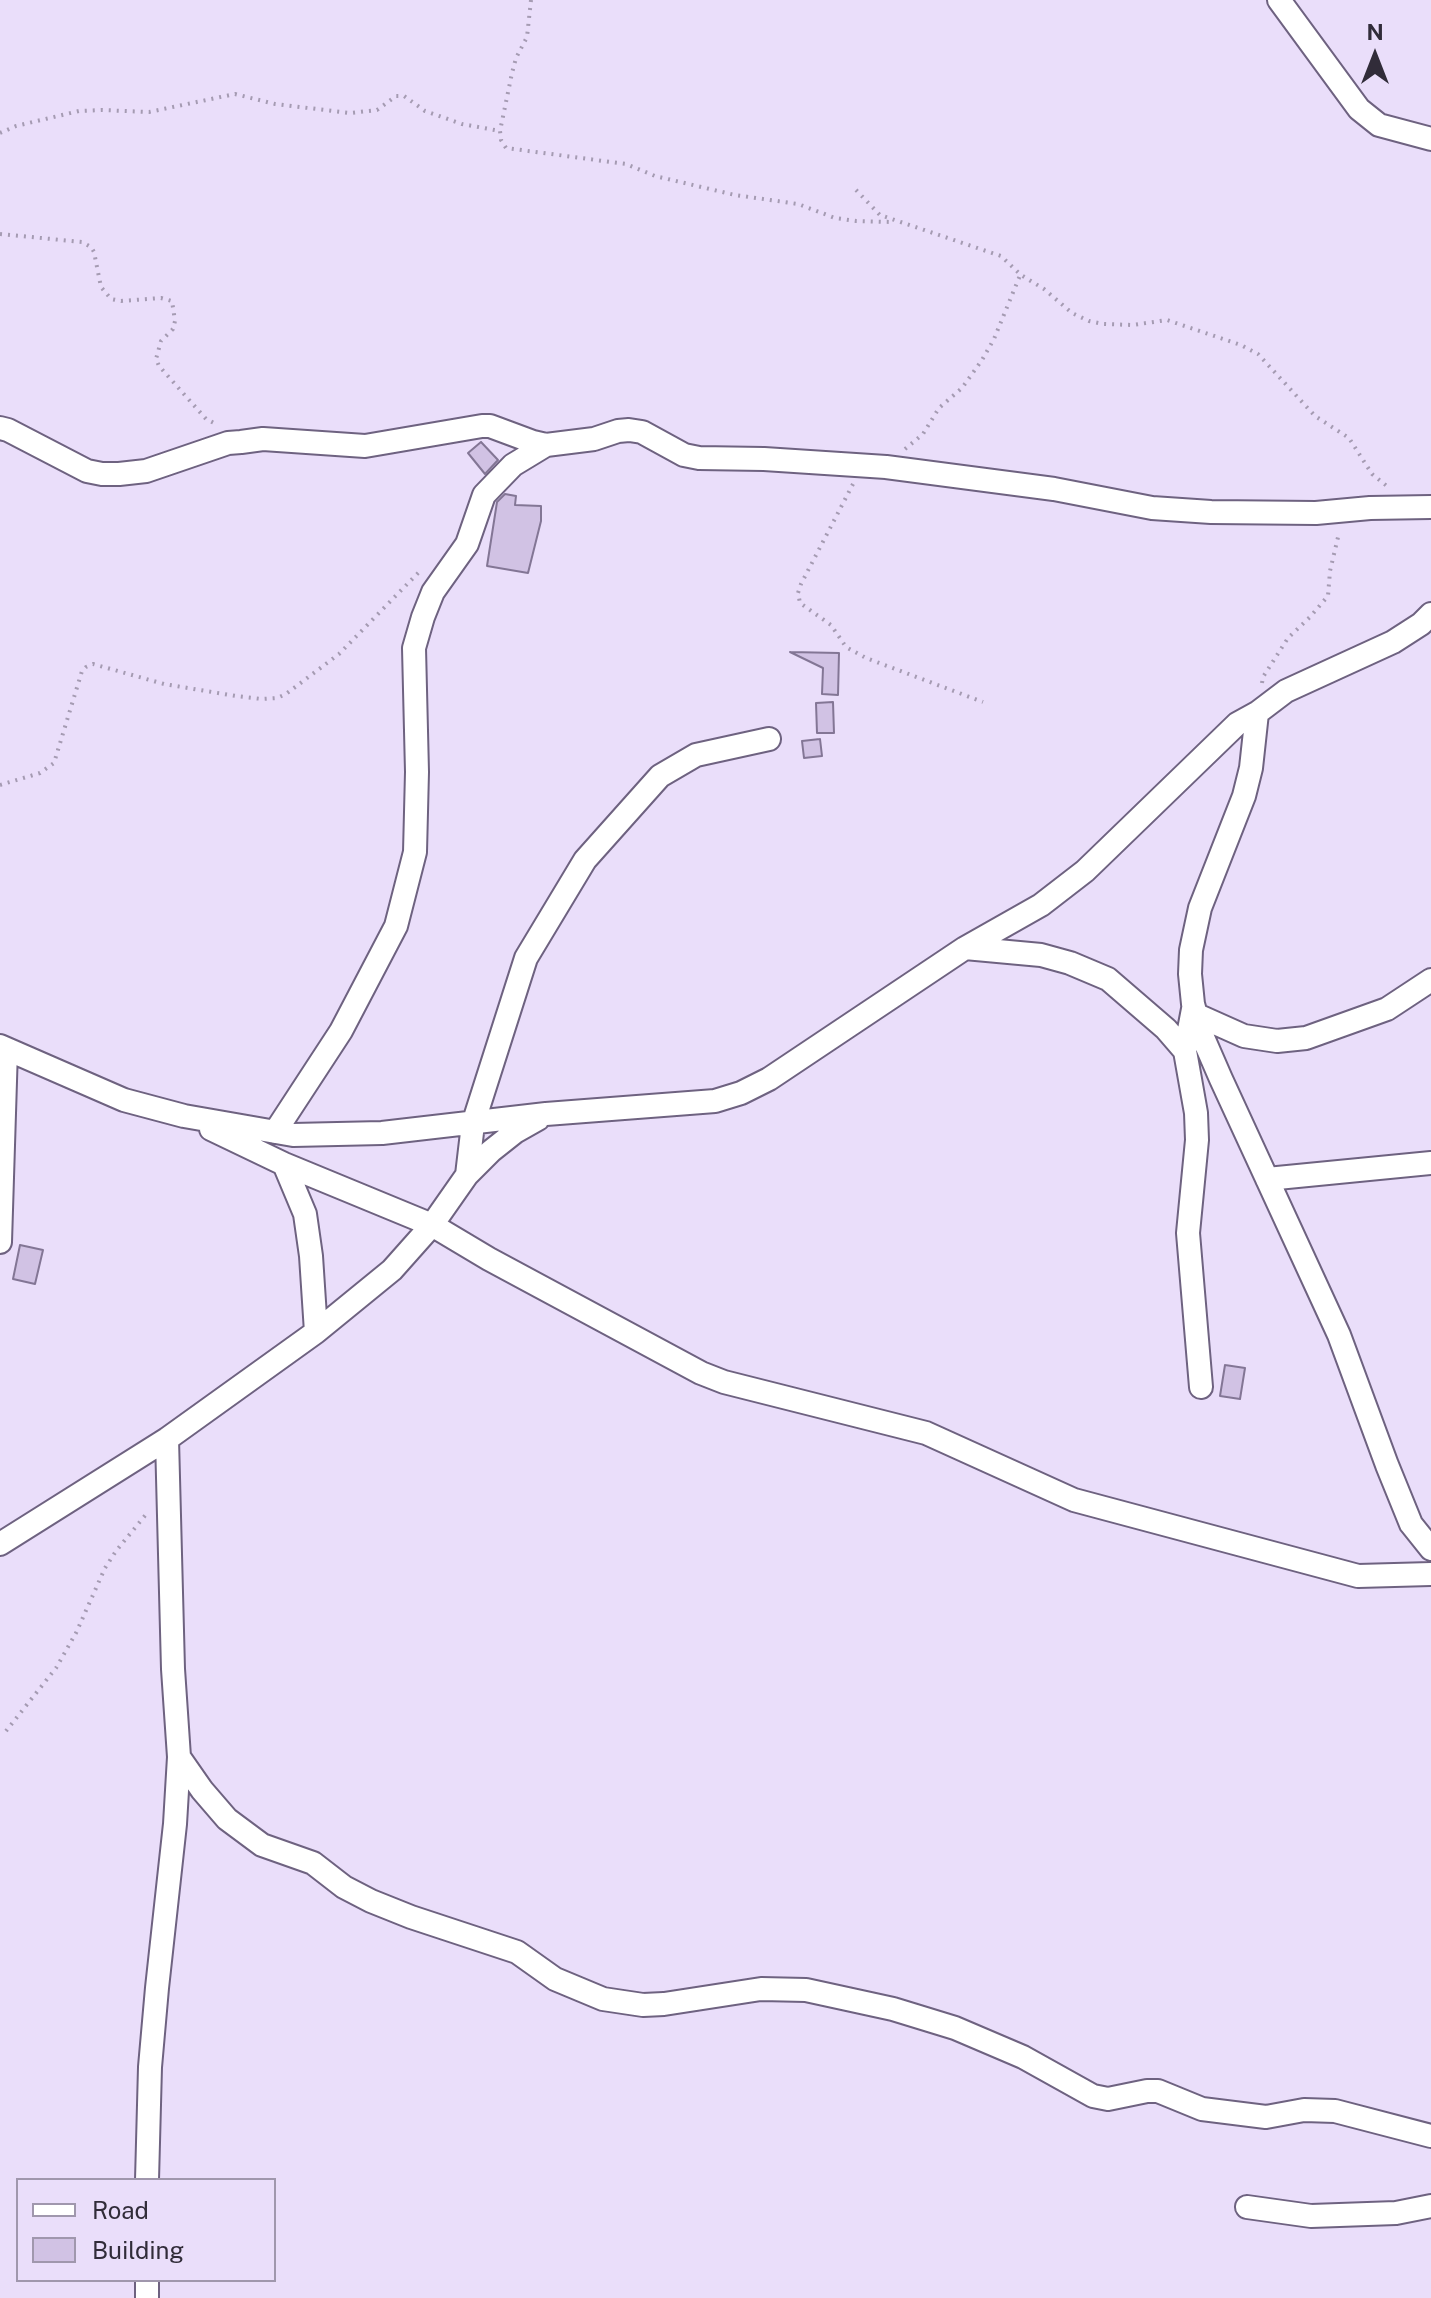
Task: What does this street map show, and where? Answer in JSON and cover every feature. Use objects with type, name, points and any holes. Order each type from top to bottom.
[{"type":"street","points":[[1279,0],[1359,109],[1379,125],[1431,139]]},
{"type":"street","points":[[0,428],[87,471],[119,474],[146,471],[228,443],[263,439],[365,446],[490,426],[546,445],[594,439],[629,430],[642,432],[684,455],[699,458],[878,467],[1054,489],[1152,508],[1211,512],[1431,507]]},
{"type":"street","points":[[275,1132],[341,1031],[396,926],[415,852],[416,635],[433,592],[467,544],[488,490],[513,465],[546,445]]},
{"type":"street","points":[[0,1242],[3,1048],[124,1100],[184,1116],[293,1135],[382,1133],[546,1114],[715,1101],[741,1093],[769,1079],[965,948],[1041,905],[1085,871],[1237,724],[1286,691],[1393,642],[1431,614]]},
{"type":"street","points":[[1257,713],[1251,768],[1244,796],[1200,908],[1191,950],[1190,974],[1195,1009],[1201,1033],[1221,1079],[1339,1335],[1411,1524],[1431,1549]]},
{"type":"street","points":[[467,1175],[473,1124],[526,958],[585,860],[660,776],[696,755],[769,739]]},
{"type":"street","points":[[965,948],[1041,955],[1108,979],[1166,1029],[1185,1051]]},
{"type":"street","points":[[1195,1009],[1244,1036],[1277,1041],[1306,1038],[1387,1009],[1431,980]]},
{"type":"street","points":[[1195,1009],[1185,1051],[1197,1129],[1188,1233],[1201,1387]]},
{"type":"street","points":[[0,1544],[167,1439],[316,1332],[392,1270],[432,1225],[467,1175],[515,1132],[546,1114]]},
{"type":"street","points":[[184,1116],[284,1164],[432,1225],[515,1274],[701,1373],[724,1382],[926,1433],[1074,1500],[1358,1576],[1431,1574]]},
{"type":"street","points":[[1267,1179],[1431,1163]]},
{"type":"street","points":[[284,1164],[305,1214],[316,1332]]},
{"type":"street","points":[[147,2178],[150,2067],[179,1757],[173,1669],[167,1439]]},
{"type":"street","points":[[179,1757],[227,1819],[262,1845],[313,1863],[344,1887],[384,1906],[517,1952],[555,1979],[603,1999],[643,2005],[761,1989],[806,1990],[893,2009],[955,2028],[1023,2057],[1093,2096],[1108,2099],[1158,2091],[1202,2109],[1258,2116],[1317,2109],[1335,2111],[1431,2136]]},
{"type":"street","points":[[1247,2207],[1311,2216],[1396,2213],[1431,2206]]},
{"type":"path","points":[[531,0],[527,37],[512,73],[500,131],[504,145],[510,149],[626,164],[655,176],[722,192],[798,204],[835,218],[898,222]]},
{"type":"path","points":[[0,133],[16,126],[79,111],[149,112],[235,94],[275,104],[350,113],[377,110],[396,96],[404,96],[425,111],[462,124],[500,131]]},
{"type":"path","points":[[856,190],[880,215],[1001,256],[1072,313],[1089,321],[1133,325],[1167,320],[1229,340],[1258,354],[1315,416],[1349,438],[1372,474],[1397,492]]},
{"type":"path","points":[[0,234],[82,242],[94,252],[101,287],[111,299],[161,298],[172,301],[173,329],[161,341],[156,359],[206,419],[221,427]]},
{"type":"path","points":[[983,702],[866,658],[846,647],[831,625],[800,603],[798,593],[853,485],[923,434],[939,408],[962,388],[982,360],[1021,273]]},
{"type":"path","points":[[1257,713],[1263,677],[1288,638],[1328,596],[1330,571],[1345,511]]},
{"type":"path","points":[[0,785],[40,773],[54,763],[82,671],[86,667],[93,664],[164,684],[236,696],[277,698],[339,654],[422,569],[433,566],[452,569]]},
{"type":"path","points":[[6,1731],[56,1668],[116,1551],[168,1489]]},
{"type":"building","points":[[481,442],[498,460],[485,474],[468,453]]},
{"type":"building","points":[[505,494],[516,496],[515,505],[541,506],[541,521],[528,573],[487,566],[497,502]]},
{"type":"building","points":[[790,652],[839,653],[838,695],[822,694],[823,668]]},
{"type":"building","points":[[833,702],[834,733],[817,733],[816,703]]},
{"type":"building","points":[[820,739],[822,756],[804,758],[802,741]]},
{"type":"building","points":[[20,1245],[43,1250],[35,1284],[13,1279]]},
{"type":"building","points":[[1225,1365],[1245,1368],[1240,1399],[1220,1396]]}]
